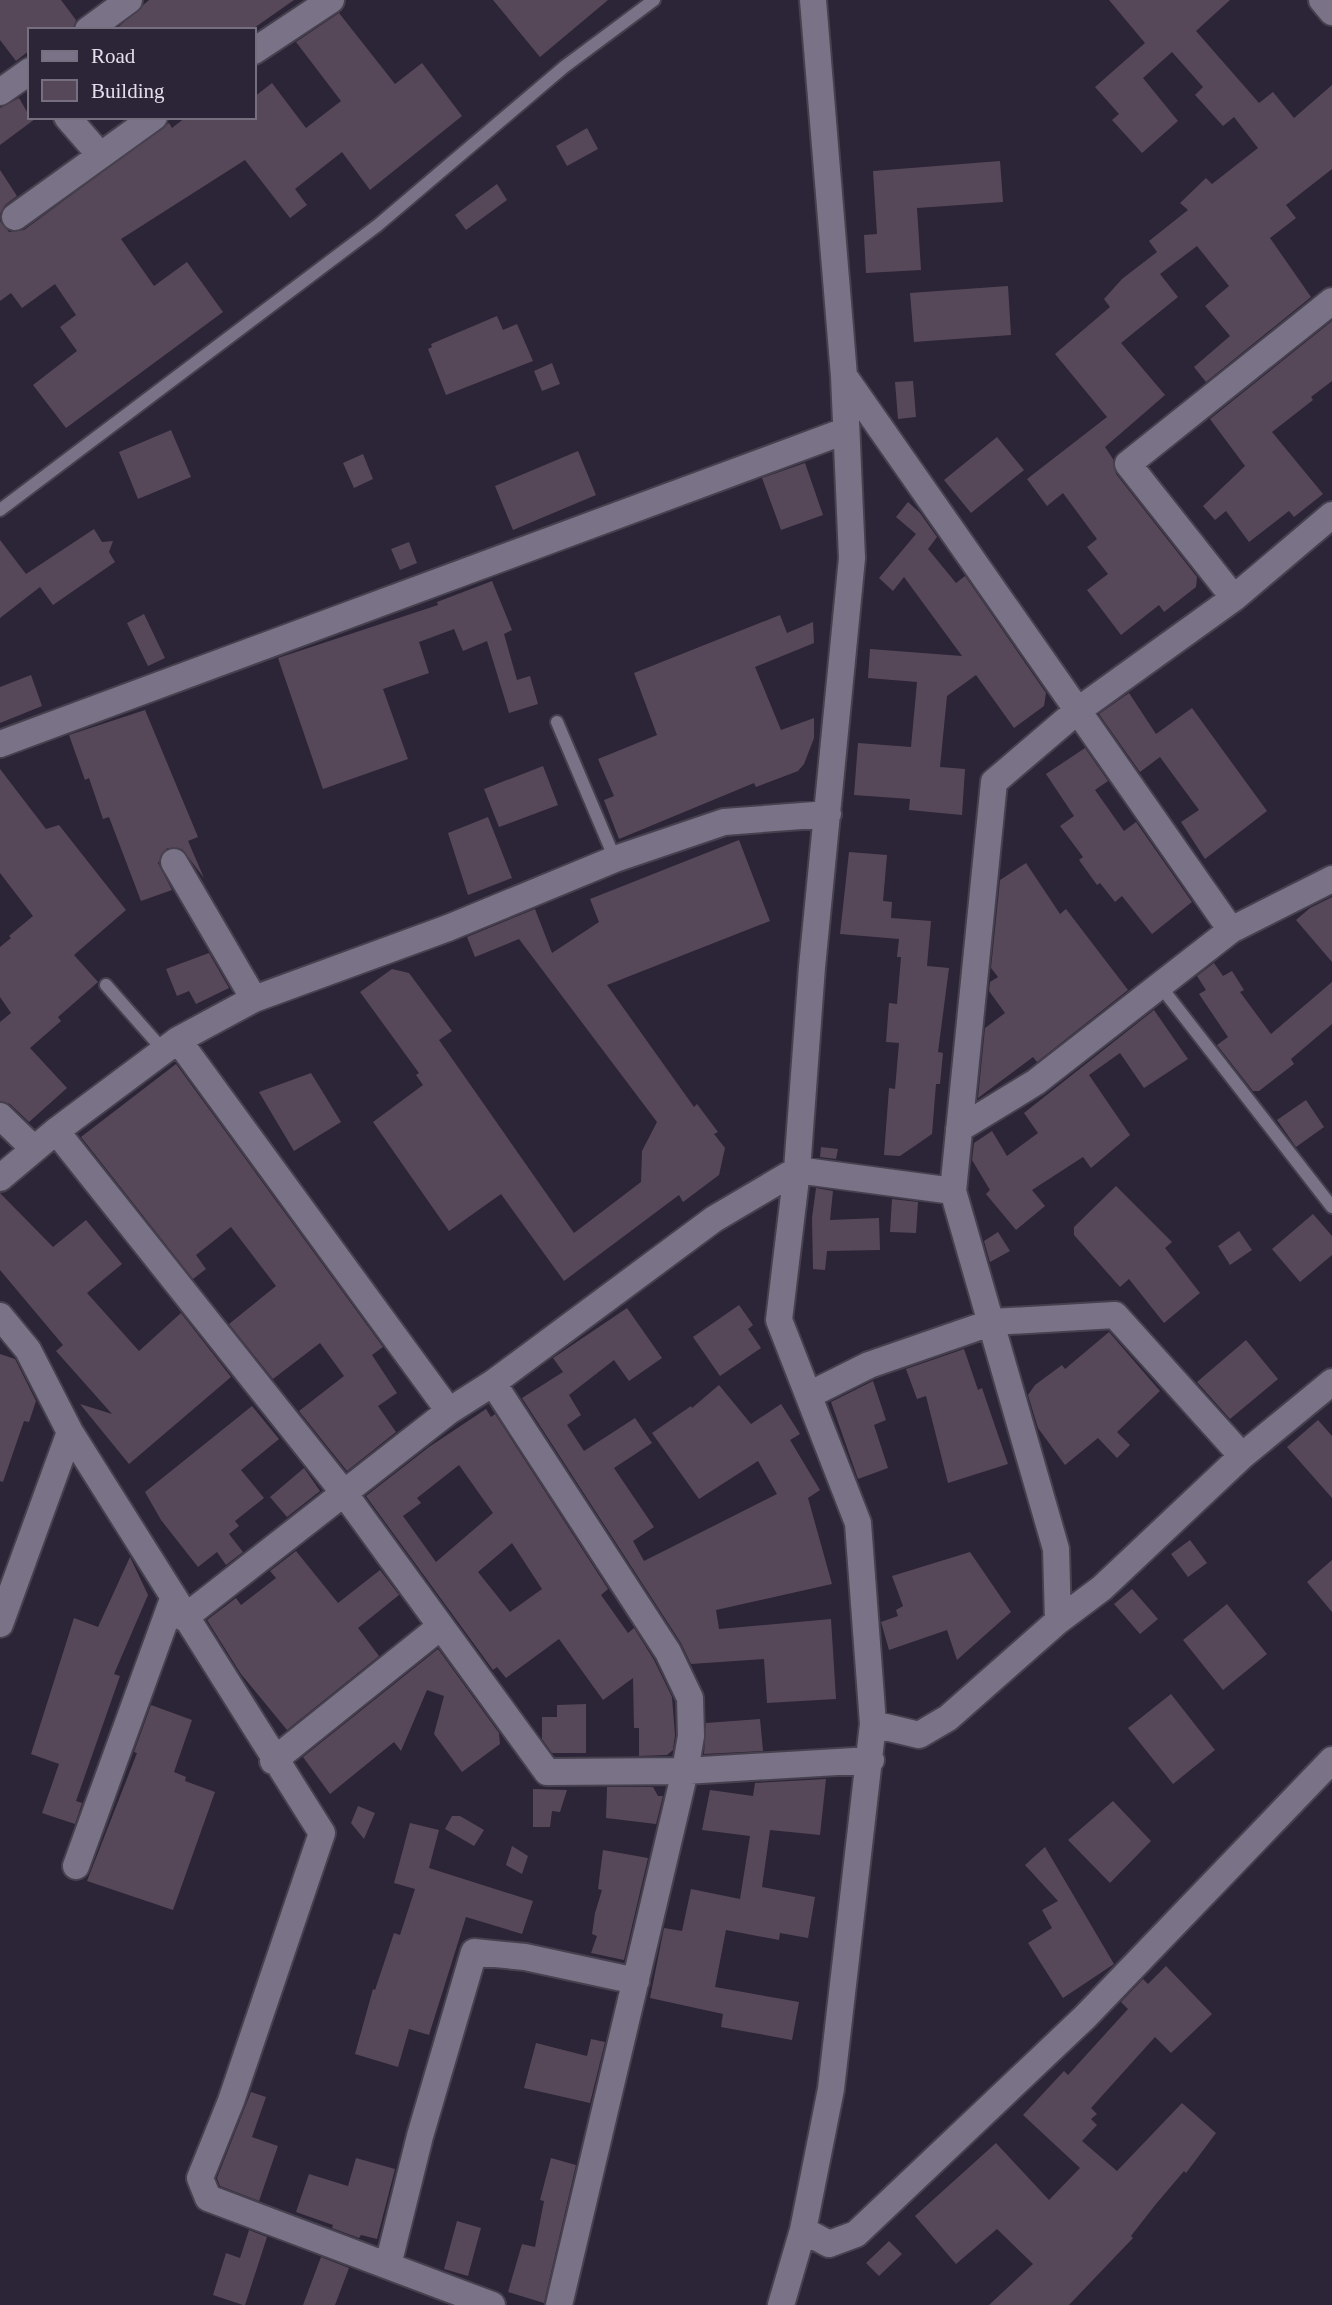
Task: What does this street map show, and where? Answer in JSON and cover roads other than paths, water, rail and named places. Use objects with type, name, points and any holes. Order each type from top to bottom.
[{"type":"street","points":[[91,28],[130,0]]},
{"type":"street","points":[[256,50],[331,0]]},
{"type":"street","points":[[781,2305],[803,2230],[831,2089],[871,1760],[873,1724],[858,1523],[779,1320],[797,1170],[812,967],[852,558],[844,376],[813,0]]},
{"type":"street","points":[[1322,0],[1332,12]]},
{"type":"street","points":[[0,92],[28,74]]},
{"type":"street","points":[[69,119],[100,155]]},
{"type":"street","points":[[15,217],[151,119]]},
{"type":"street","points":[[1234,598],[1128,464],[1332,301]]},
{"type":"street","points":[[844,376],[1231,930]]},
{"type":"street","points":[[0,744],[845,431]]},
{"type":"street","points":[[1058,1621],[1056,1549],[993,1322],[967,1248],[953,1191],[994,782],[1077,711],[1234,598],[1332,515]]},
{"type":"street","points":[[0,1178],[56,1131],[171,1046],[254,999],[448,928],[615,859],[724,822],[828,814]]},
{"type":"street","points":[[174,862],[254,999]]},
{"type":"street","points":[[959,1129],[1036,1082],[1231,930],[1332,879]]},
{"type":"street","points":[[171,1046],[449,1411]]},
{"type":"street","points":[[0,1116],[34,1149]]},
{"type":"street","points":[[56,1131],[344,1493],[547,1772],[685,1771],[871,1760]]},
{"type":"street","points":[[76,1866],[178,1608],[344,1493],[449,1411],[494,1383],[714,1219],[797,1170],[953,1191]]},
{"type":"street","points":[[809,1395],[869,1365],[993,1322],[1115,1315],[1242,1456]]},
{"type":"street","points":[[0,1316],[28,1350],[70,1432],[273,1761],[322,1833],[231,2101],[200,2178],[208,2198],[492,2305]]},
{"type":"street","points":[[873,1724],[919,1735],[948,1718],[1058,1621],[1102,1588],[1242,1456],[1332,1382]]},
{"type":"street","points":[[494,1383],[667,1652],[690,1698],[691,1736],[685,1771],[559,2305]]},
{"type":"street","points":[[0,1624],[70,1432]]},
{"type":"street","points":[[273,1761],[440,1627]]},
{"type":"street","points":[[803,2230],[829,2244],[856,2234],[1085,2017],[1332,1760]]},
{"type":"street","points":[[388,2265],[420,2136],[474,1952],[525,1956],[636,1981]]},
{"type":"lane","points":[[0,510],[378,225],[564,67],[654,0]]},
{"type":"lane","points":[[557,722],[615,859]]},
{"type":"lane","points":[[106,985],[171,1046]]},
{"type":"lane","points":[[1161,987],[1332,1207]]}]
